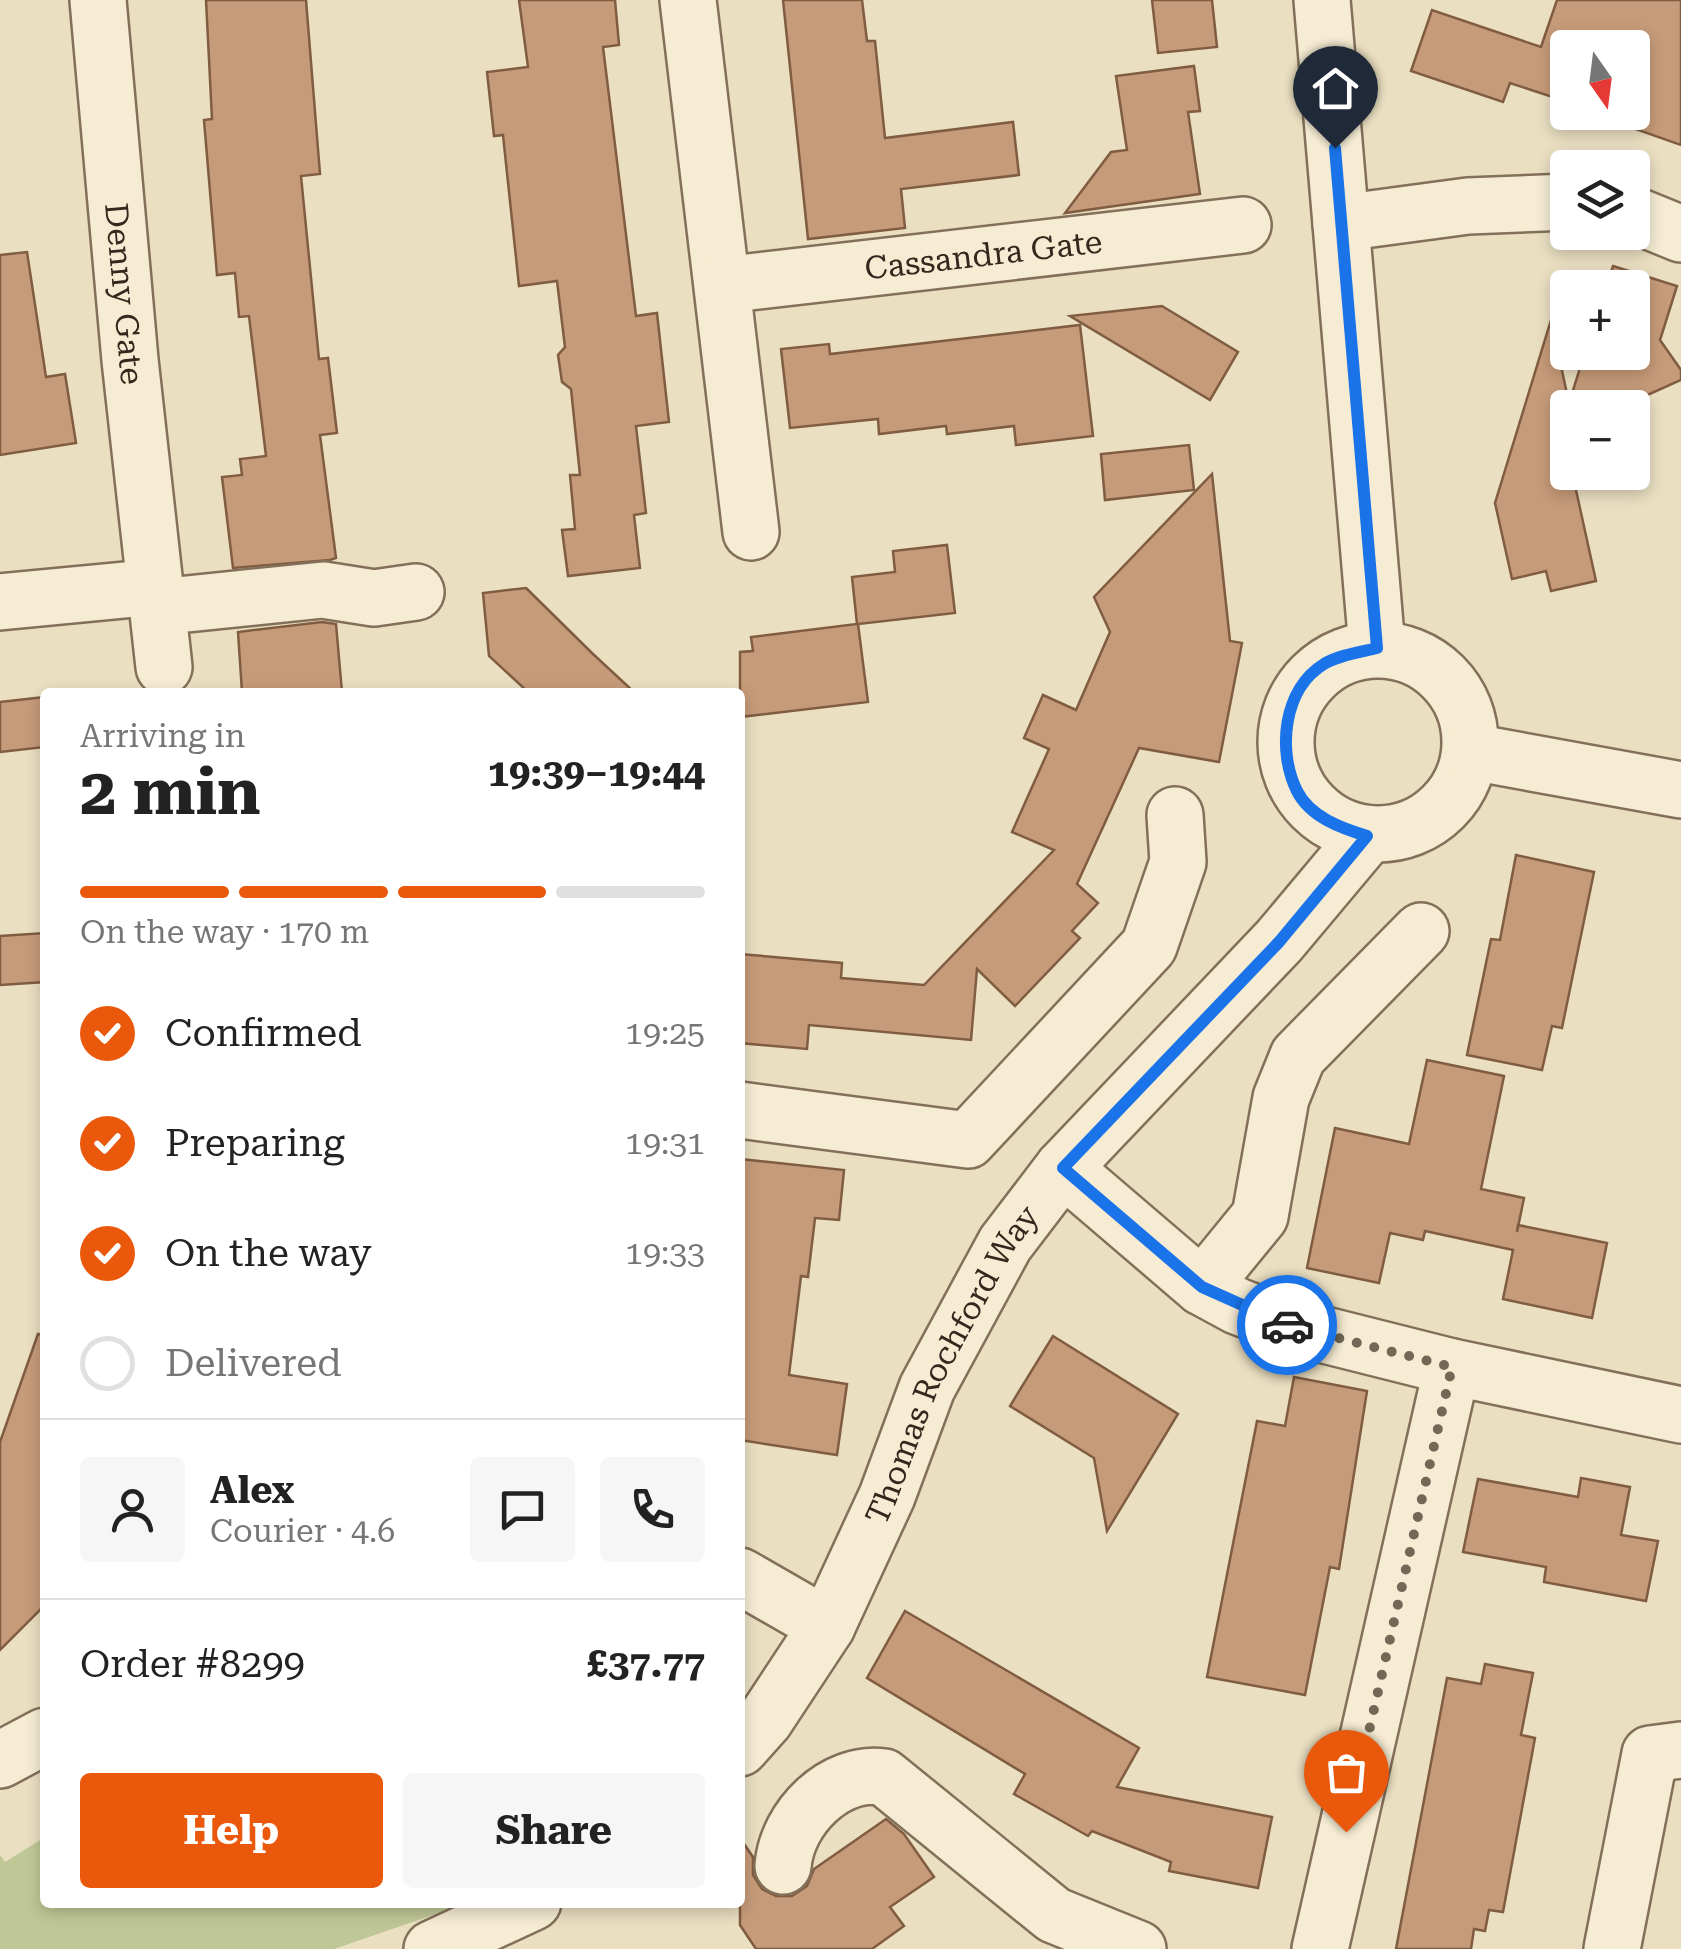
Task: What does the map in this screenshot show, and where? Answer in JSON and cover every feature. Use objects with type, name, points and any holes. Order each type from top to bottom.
[{"type":"street","name":"Denny Gate","points":[[98,0],[130,360],[164,666]]},
{"type":"street","points":[[688,0],[751,532]]},
{"type":"street","points":[[1322,0],[1377,648]]},
{"type":"street","points":[[1341,223],[1468,206],[1550,203]]},
{"type":"street","points":[[1650,221],[1681,234]]},
{"type":"street","name":"Cassandra Gate","points":[[723,285],[1243,225]]},
{"type":"street","points":[[0,602],[324,590],[374,598],[416,592]]},
{"type":"street","points":[[1377,648],[1424,659],[1460,696],[1472,752],[1455,796],[1418,828],[1367,836],[1330,824],[1297,792],[1284,730],[1300,689],[1324,664],[1377,648]]},
{"type":"street","points":[[1472,752],[1681,790]]},
{"type":"street","points":[[745,1111],[968,1140],[1086,1019],[1150,946],[1178,862],[1175,815]]},
{"type":"street","name":"Thomas Rochford Way","points":[[745,1742],[765,1720],[827,1626],[887,1496],[927,1388],[1005,1244],[1063,1168],[1279,942],[1367,836]]},
{"type":"street","points":[[1202,1287],[1260,1216],[1281,1098],[1298,1056],[1421,931]]},
{"type":"street","points":[[1063,1168],[1202,1287],[1289,1326],[1452,1367],[1681,1416]]},
{"type":"street","points":[[1320,1949],[1452,1367]]},
{"type":"street","points":[[745,1579],[827,1626]]},
{"type":"street","points":[[0,1760],[40,1739]]},
{"type":"street","points":[[1612,1949],[1650,1754],[1681,1750]]},
{"type":"street","points":[[783,1866],[784,1848],[794,1828],[814,1805],[839,1783],[863,1774],[884,1777],[1054,1915],[1138,1949]]},
{"type":"street","points":[[432,1949],[514,1924]]},
{"type":"green space","points":[[40,1840],[40,1908],[453,1908],[334,1949],[0,1949],[0,1855],[5,1862]]},
{"type":"building","points":[[206,0],[306,0],[320,174],[301,176],[319,359],[328,358],[337,433],[320,435],[336,558],[330,560],[233,568],[222,477],[242,475],[240,459],[266,456],[249,316],[239,317],[235,273],[217,275],[204,120],[212,119]]},
{"type":"building","points":[[519,0],[615,0],[619,45],[603,47],[636,316],[657,313],[669,422],[636,426],[646,513],[634,515],[640,568],[568,576],[562,530],[575,529],[570,475],[580,475],[571,389],[562,382],[558,355],[565,347],[557,281],[519,286],[503,135],[494,136],[487,72],[528,67]]},
{"type":"building","points":[[783,0],[862,0],[867,41],[875,41],[885,138],[1013,122],[1019,175],[901,189],[905,228],[808,239]]},
{"type":"building","points":[[1152,0],[1212,0],[1217,47],[1158,53]]},
{"type":"building","points":[[1557,0],[1681,0],[1681,145],[1638,130],[1650,130],[1650,30],[1550,30],[1550,96],[1510,83],[1503,102],[1411,71],[1432,10],[1541,47]]},
{"type":"building","points":[[1194,66],[1200,111],[1188,112],[1200,194],[1065,213],[1111,152],[1127,150],[1116,76]]},
{"type":"building","points":[[27,252],[46,377],[65,374],[76,443],[0,455],[0,255]]},
{"type":"building","points":[[1650,278],[1677,286],[1660,340],[1681,370],[1681,380],[1650,394],[1650,390],[1573,390],[1579,370],[1650,370]]},
{"type":"building","points":[[1162,306],[1238,352],[1210,400],[1070,316]]},
{"type":"building","points":[[1550,323],[1550,370],[1562,370],[1566,390],[1550,390],[1550,490],[1576,490],[1596,581],[1551,591],[1546,571],[1512,579],[1495,503]]},
{"type":"building","points":[[1080,325],[1093,436],[1016,445],[1014,426],[947,434],[946,426],[879,434],[878,419],[790,428],[781,349],[829,344],[830,354]]},
{"type":"building","points":[[1189,445],[1194,490],[1105,500],[1101,454]]},
{"type":"building","points":[[1212,474],[1230,641],[1242,643],[1219,762],[1139,748],[1077,884],[1098,903],[1072,931],[1080,938],[1015,1006],[977,969],[971,1040],[809,1025],[807,1049],[745,1043],[745,954],[842,963],[841,978],[924,985],[1054,850],[1012,832],[1049,749],[1024,738],[1043,695],[1076,710],[1110,632],[1094,597]]},
{"type":"building","points":[[947,545],[955,613],[858,624],[868,702],[745,716],[740,652],[753,651],[751,637],[857,624],[852,577],[895,572],[893,551]]},
{"type":"building","points":[[526,588],[630,688],[524,688],[489,656],[483,593]]},
{"type":"building","points":[[322,622],[336,624],[342,688],[242,688],[238,632]]},
{"type":"building","points":[[40,698],[40,748],[0,752],[0,702]]},
{"type":"building","points":[[1516,855],[1594,872],[1562,1028],[1552,1026],[1542,1070],[1467,1055],[1491,939],[1500,940]]},
{"type":"building","points":[[40,933],[40,982],[0,985],[0,936]]},
{"type":"building","points":[[1427,1060],[1504,1076],[1481,1189],[1524,1198],[1518,1225],[1607,1243],[1592,1318],[1503,1299],[1513,1250],[1425,1231],[1423,1240],[1390,1233],[1379,1283],[1307,1268],[1335,1128],[1409,1144]]},
{"type":"building","points":[[745,1160],[844,1170],[839,1220],[815,1218],[808,1277],[801,1276],[789,1375],[847,1384],[837,1455],[745,1441]]},
{"type":"building","points":[[40,1334],[40,1610],[0,1650],[0,1442]]},
{"type":"building","points":[[1053,1336],[1178,1414],[1107,1531],[1094,1458],[1010,1406]]},
{"type":"building","points":[[1294,1377],[1367,1391],[1339,1569],[1330,1567],[1305,1695],[1207,1677],[1257,1421],[1285,1426]]},
{"type":"building","points":[[1581,1478],[1630,1487],[1621,1535],[1658,1541],[1646,1601],[1544,1582],[1546,1567],[1463,1552],[1478,1479],[1578,1497]]},
{"type":"building","points":[[905,1611],[1139,1748],[1117,1787],[1272,1817],[1258,1888],[1169,1871],[1171,1862],[1092,1831],[1088,1836],[1014,1794],[1025,1774],[867,1678]]},
{"type":"building","points":[[1485,1664],[1533,1673],[1521,1735],[1535,1738],[1503,1912],[1489,1910],[1485,1931],[1474,1929],[1471,1949],[1396,1949],[1447,1678],[1481,1684]]},
{"type":"building","points":[[886,1819],[904,1834],[934,1877],[890,1907],[904,1926],[872,1949],[756,1949],[740,1925],[740,1908],[745,1908],[745,1845],[753,1857],[753,1875],[762,1889],[776,1896],[792,1896],[807,1886],[814,1869]]},
{"type":"way so far","points":[[1287,1325],[1452,1367],[1346,1832]]},
{"type":"route","points":[[1287,1325],[1237,1306],[1202,1287],[1063,1168],[1140,1083],[1279,942],[1367,836],[1330,824],[1297,792],[1284,730],[1300,689],[1324,664],[1377,648],[1335,148]]}]
